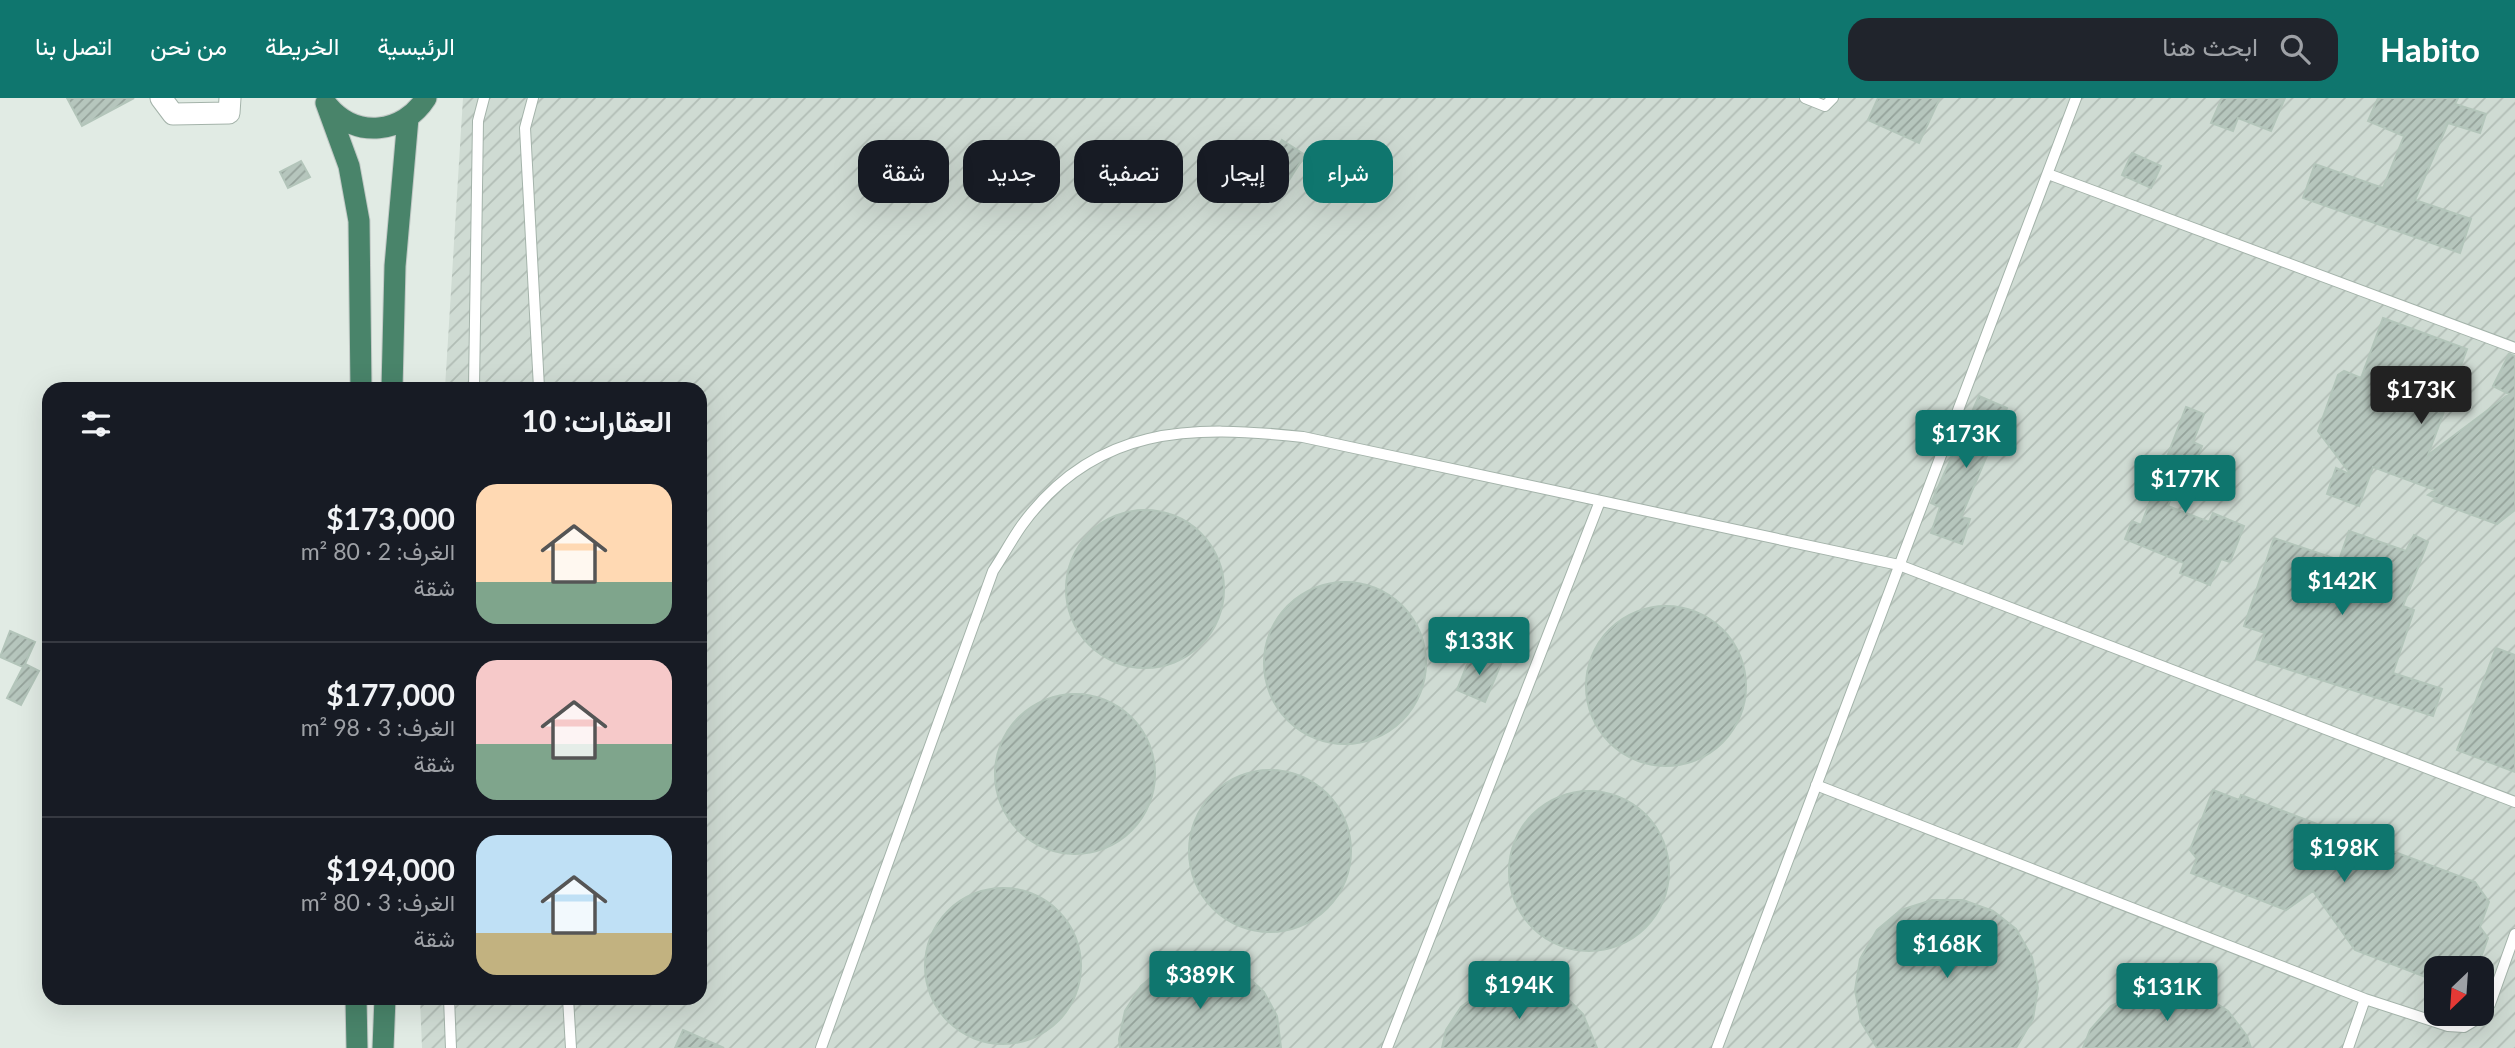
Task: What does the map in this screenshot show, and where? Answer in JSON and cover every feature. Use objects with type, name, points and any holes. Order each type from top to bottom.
[{"type":"highway","points":[[324,100],[345,121],[357,126],[383,128],[408,118],[426,98]]},
{"type":"highway","points":[[324,100],[349,166],[359,221],[361,382]]},
{"type":"highway","points":[[392,382],[395,266],[408,118]]},
{"type":"highway","points":[[356,1005],[357,1048]]},
{"type":"highway","points":[[383,1048],[385,1005]]},
{"type":"street","points":[[161,98],[173,114],[229,113],[230,98]]},
{"type":"lane","points":[[474,382],[478,121],[484,98]]},
{"type":"lane","points":[[533,98],[525,128],[539,382]]},
{"type":"lane","points":[[1805,98],[1825,106],[1833,98]]},
{"type":"lane","points":[[1717,1048],[2076,98]]},
{"type":"lane","points":[[2048,174],[2515,348]]},
{"type":"lane","points":[[821,1048],[993,571],[1023,524],[1064,480],[1116,448],[1175,432],[1230,429],[1303,437],[1899,565],[2515,802]]},
{"type":"lane","points":[[1387,1048],[1600,501]]},
{"type":"lane","points":[[1816,785],[2365,999],[2448,1026],[2464,1027],[2479,1018],[2490,1004],[2515,934]]},
{"type":"lane","points":[[2348,1048],[2365,999]]},
{"type":"lane","points":[[449,1005],[451,1048]]},
{"type":"lane","points":[[568,1005],[570,1048]]},
{"type":"shaded area","points":[[463,98],[2515,98],[2515,1048],[422,1048],[420,1005],[707,1005],[707,382],[445,382]]},
{"type":"building","points":[[67,98],[134,98],[82,126]]},
{"type":"building","points":[[1878,98],[1940,98],[1919,143],[1868,120]]},
{"type":"building","points":[[2222,98],[2285,98],[2271,131],[2238,118],[2233,131],[2211,123]]},
{"type":"building","points":[[2378,98],[2458,98],[2455,104],[2486,114],[2480,133],[2448,123],[2415,200],[2471,219],[2460,253],[2303,198],[2315,164],[2383,188],[2404,136],[2368,121]]},
{"type":"building","points":[[1289,145],[1303,154],[1289,180]]},
{"type":"building","points":[[2132,153],[2161,166],[2151,188],[2122,175]]},
{"type":"building","points":[[301,161],[310,177],[288,188],[280,172]]},
{"type":"building","points":[[2383,318],[2467,349],[2428,455],[2509,394],[2493,386],[2509,354],[2515,356],[2515,510],[2497,524],[2434,501],[2436,498],[2428,495],[2435,490],[2373,467],[2359,506],[2327,494],[2336,468],[2351,475],[2318,431],[2338,375],[2344,371],[2361,378]]},
{"type":"building","points":[[1979,396],[2007,408],[1961,517],[1970,519],[1962,544],[1931,533],[1940,507],[1931,503]]},
{"type":"building","points":[[2186,407],[2204,414],[2193,442],[2202,446],[2191,475],[2181,471],[2168,506],[2209,522],[2213,513],[2244,526],[2230,562],[2221,559],[2210,585],[2180,573],[2184,563],[2125,539],[2132,521],[2141,525]]},
{"type":"building","points":[[1145,510],[1175,516],[1201,533],[1218,559],[1224,589],[1218,619],[1201,645],[1175,662],[1145,668],[1115,662],[1089,645],[1072,619],[1066,589],[1072,559],[1089,533],[1115,516]]},
{"type":"building","points":[[2349,531],[2406,551],[2414,535],[2428,542],[2403,606],[2414,610],[2393,673],[2442,689],[2433,716],[2256,659],[2265,633],[2244,626],[2274,538],[2339,560]]},
{"type":"building","points":[[1345,582],[1376,588],[1402,606],[1420,632],[1426,663],[1420,694],[1402,720],[1376,738],[1345,744],[1314,738],[1288,720],[1270,694],[1264,663],[1270,632],[1288,606],[1314,588]]},
{"type":"building","points":[[1666,606],[1696,612],[1722,630],[1740,656],[1746,686],[1740,716],[1722,742],[1696,760],[1666,766],[1636,760],[1610,742],[1592,716],[1586,686],[1592,656],[1610,630],[1636,612]]},
{"type":"building","points":[[10,631],[35,642],[25,664],[39,671],[21,705],[7,698],[23,667],[0,657]]},
{"type":"building","points":[[2496,648],[2515,655],[2515,772],[2457,750]]},
{"type":"building","points":[[1472,652],[1501,664],[1485,702],[1457,690]]},
{"type":"building","points":[[1075,694],[1106,700],[1132,717],[1149,743],[1155,774],[1149,805],[1132,831],[1106,848],[1075,854],[1044,848],[1018,831],[1001,805],[995,774],[1001,743],[1018,717],[1044,700]]},
{"type":"building","points":[[1270,770],[1301,776],[1327,794],[1345,820],[1351,851],[1345,882],[1327,908],[1301,926],[1270,932],[1239,926],[1213,908],[1195,882],[1189,851],[1195,820],[1213,794],[1239,776]]},
{"type":"building","points":[[2213,790],[2239,800],[2241,795],[2325,827],[2337,844],[2350,835],[2475,882],[2489,902],[2480,927],[2488,938],[2481,956],[2424,956],[2424,976],[2355,950],[2313,891],[2286,910],[2191,873],[2197,859],[2190,850]]},
{"type":"building","points":[[1589,791],[1620,797],[1646,814],[1663,840],[1669,871],[1663,902],[1646,928],[1620,945],[1589,951],[1558,945],[1532,928],[1515,902],[1509,871],[1515,840],[1532,814],[1558,797]]},
{"type":"building","points":[[1003,888],[1033,894],[1058,911],[1075,936],[1081,966],[1075,996],[1058,1021],[1033,1038],[1003,1044],[973,1038],[948,1021],[931,996],[925,966],[931,936],[948,911],[973,894]]},
{"type":"building","points":[[1932,900],[1963,900],[1993,911],[2016,929],[2032,957],[2038,988],[2033,1019],[2016,1048],[1877,1048],[1861,1022],[1855,990],[1860,959],[1877,930],[1901,910]]},
{"type":"building","points":[[1190,961],[1218,962],[1244,973],[1264,992],[1277,1016],[1281,1048],[1120,1048],[1119,1039],[1125,1011],[1141,986],[1163,969]]},
{"type":"building","points":[[1511,983],[1538,984],[1564,995],[1583,1014],[1597,1048],[1442,1048],[1446,1030],[1461,1007],[1484,990]]},
{"type":"building","points":[[2170,988],[2202,994],[2228,1011],[2247,1036],[2251,1048],[2083,1048],[2090,1030],[2111,1006],[2139,992]]},
{"type":"building","points":[[683,1030],[724,1048],[675,1048]]}]
